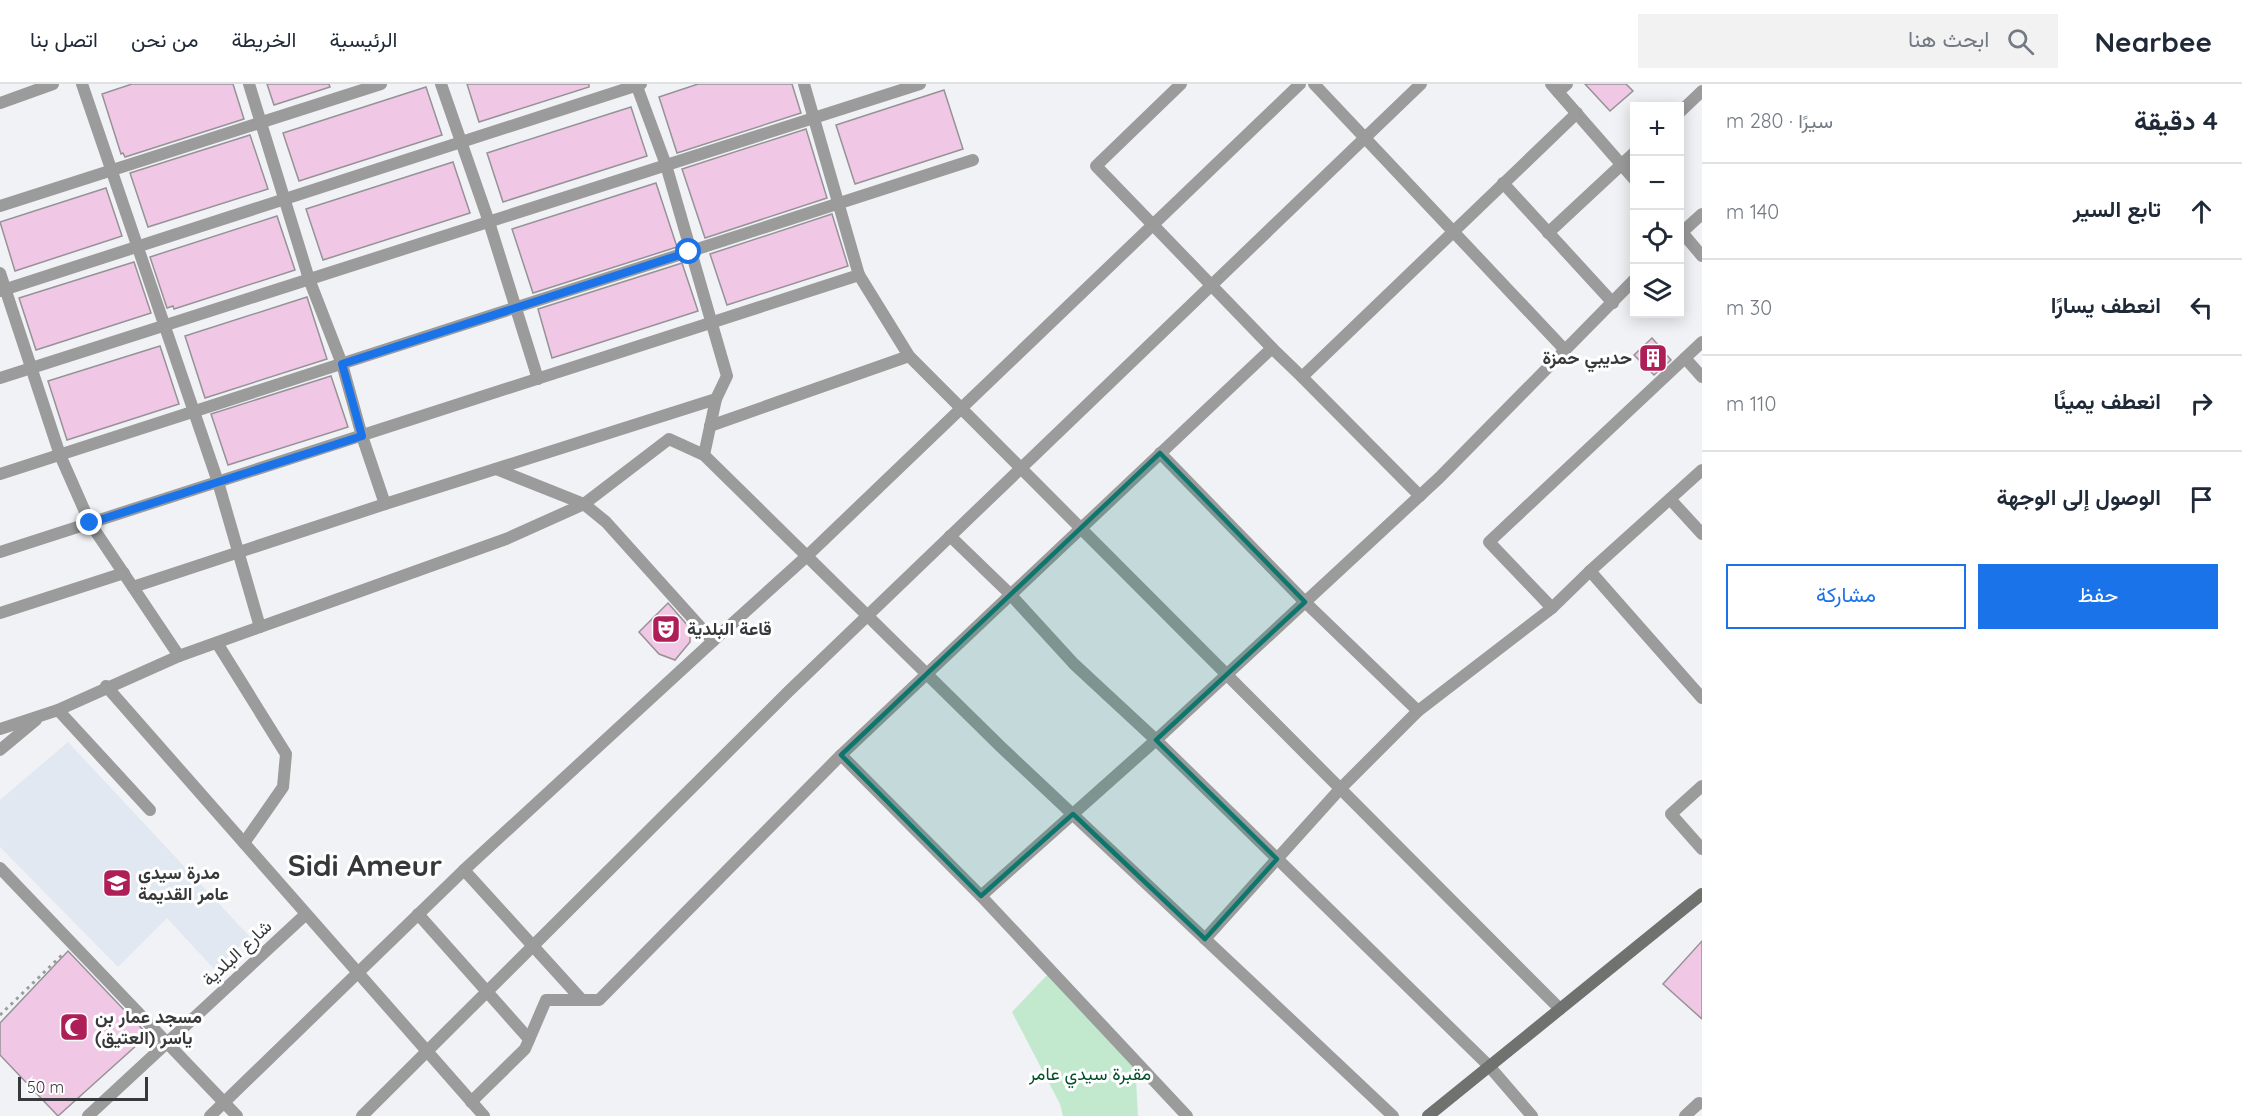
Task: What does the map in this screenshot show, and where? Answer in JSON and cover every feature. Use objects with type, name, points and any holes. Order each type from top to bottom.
[{"type":"main road","points":[[1428,1116],[1702,894]]},
{"type":"street","points":[[0,103],[53,84]]},
{"type":"street","points":[[82,84],[192,412],[218,482],[260,627]]},
{"type":"street","points":[[249,84],[309,279],[342,364],[362,436],[385,504]]},
{"type":"street","points":[[0,206],[381,84]]},
{"type":"street","points":[[441,84],[489,222],[538,379]]},
{"type":"street","points":[[3,290],[638,84],[666,165],[689,252],[713,322],[727,376],[716,399],[704,455]]},
{"type":"street","points":[[804,84],[860,275],[909,356],[1560,1009]]},
{"type":"street","points":[[0,378],[920,84]]},
{"type":"street","points":[[1181,84],[1096,166],[1152,226],[1420,496]]},
{"type":"street","points":[[210,1116],[464,870],[807,556],[1300,84]]},
{"type":"street","points":[[1314,84],[1565,350]]},
{"type":"street","points":[[362,1116],[867,616],[1421,84]]},
{"type":"street","points":[[1559,87],[1577,114],[1630,174]]},
{"type":"street","points":[[1684,107],[1701,87]]},
{"type":"street","points":[[1302,377],[1577,114]]},
{"type":"street","points":[[1548,232],[1632,156]]},
{"type":"street","points":[[0,474],[973,160]]},
{"type":"street","points":[[1503,183],[1612,303]]},
{"type":"street","points":[[1684,229],[1702,214]]},
{"type":"street","points":[[1684,236],[1702,256]]},
{"type":"street","points":[[0,273],[3,290],[33,368],[60,455],[90,523],[179,656]]},
{"type":"street","points":[[0,552],[860,275]]},
{"type":"street","points":[[981,896],[1156,740],[1420,496],[1630,285]]},
{"type":"street","points":[[1552,608],[1489,542],[1702,342]]},
{"type":"street","points":[[471,1102],[525,1049],[546,1000],[599,1000],[841,755],[1272,348]]},
{"type":"street","points":[[710,426],[909,356]]},
{"type":"street","points":[[1685,358],[1702,377]]},
{"type":"street","points":[[133,587],[716,399]]},
{"type":"street","points":[[0,729],[58,710],[106,686],[179,656],[506,539],[584,504],[669,440],[704,455],[926,674],[1393,1116]]},
{"type":"street","points":[[1160,453],[1305,602],[1419,711]]},
{"type":"street","points":[[496,469],[584,504],[606,522],[713,641]]},
{"type":"street","points":[[1205,939],[1340,789],[1419,711],[1552,608],[1702,470]]},
{"type":"street","points":[[1670,499],[1702,534]]},
{"type":"street","points":[[950,536],[1011,594],[1074,664],[1156,740],[1489,1066],[1532,1116]]},
{"type":"street","points":[[1590,571],[1700,691]]},
{"type":"street","points":[[0,613],[124,573]]},
{"type":"street","points":[[217,643],[286,754],[283,787],[243,843]]},
{"type":"street","points":[[106,686],[484,1116]]},
{"type":"street","points":[[58,710],[150,810]]},
{"type":"street","points":[[0,750],[42,715]]},
{"type":"street","points":[[841,755],[981,896],[1188,1116]]},
{"type":"street","points":[[1702,786],[1671,814],[1702,849]]},
{"type":"street","points":[[0,868],[237,1116]]},
{"type":"street","points":[[464,870],[582,1000]]},
{"type":"street","name":"شارع البلدية","points":[[88,1116],[306,914]]},
{"type":"street","points":[[418,914],[529,1039]]},
{"type":"street","points":[[1685,1116],[1699,1103]]},
{"type":"path","points":[[0,1015],[73,944]]},
{"type":"highlighted area","points":[[1160,453],[1305,602],[1156,740],[1277,859],[1205,939],[1073,814],[981,896],[841,755]]},
{"type":"shaded area","name":"مدرة سيدي عامر القديمة","points":[[68,742],[250,937],[214,969],[167,918],[118,967],[0,847],[0,800]]},
{"type":"green space","name":"مقبرة سيدي عامر","points":[[1049,973],[1135,1062],[1138,1116],[1063,1116],[1060,1104],[1012,1012]]},
{"type":"building","points":[[132,84],[233,84],[244,119],[125,157],[123,153],[121,154],[102,94]]},
{"type":"building","points":[[267,84],[329,84],[330,87],[274,105]]},
{"type":"building","points":[[467,84],[589,84],[589,87],[479,122]]},
{"type":"building","points":[[698,84],[792,84],[801,113],[677,153],[659,97]]},
{"type":"building","points":[[1585,84],[1626,84],[1633,91],[1610,111]]},
{"type":"building","points":[[426,87],[442,135],[299,181],[283,133]]},
{"type":"building","points":[[944,90],[963,149],[855,184],[836,125]]},
{"type":"building","points":[[631,107],[647,156],[503,202],[487,153]]},
{"type":"building","points":[[806,129],[827,198],[705,238],[682,169]]},
{"type":"building","points":[[250,135],[268,189],[148,227],[130,173]]},
{"type":"building","points":[[453,162],[470,213],[323,260],[306,209]]},
{"type":"building","points":[[656,183],[677,247],[533,293],[512,229]]},
{"type":"building","points":[[106,188],[122,236],[15,271],[0,222]]},
{"type":"building","points":[[832,214],[848,266],[727,305],[710,254]]},
{"type":"building","points":[[277,216],[295,270],[174,309],[173,306],[167,308],[150,257]]},
{"type":"building","points":[[134,262],[151,313],[36,350],[19,298]]},
{"type":"building","points":[[682,263],[698,311],[552,358],[538,309]]},
{"type":"building","points":[[307,297],[327,359],[205,398],[185,336]]},
{"type":"building","name":"حديبي حمزة","points":[[1652,338],[1671,360],[1654,375],[1634,355]]},
{"type":"building","points":[[160,346],[179,404],[67,440],[48,381]]},
{"type":"building","points":[[331,376],[348,427],[228,465],[211,414]]},
{"type":"building","name":"قاعة البلدية","points":[[668,603],[690,628],[690,642],[675,660],[659,654],[639,632]]},
{"type":"building","points":[[1702,941],[1702,1019],[1663,984]]},
{"type":"building","name":"مسجد عمار بن ياسر (العتيق)","points":[[68,951],[148,1035],[58,1116],[0,1055],[0,1023]]},
{"type":"place","name":"حديبي حمزة","points":[[1653,358]]},
{"type":"place","name":"قاعة البلدية","points":[[666,629]]},
{"type":"place","name":"مدرة سيدي عامر القديمة","points":[[117,883]]},
{"type":"place","name":"مسجد عمار بن ياسر (العتيق)","points":[[74,1027]]},
{"type":"district","name":"Sidi Ameur","points":[[365,866]]},
{"type":"route","points":[[90,523],[362,436],[342,364],[689,252]]}]
